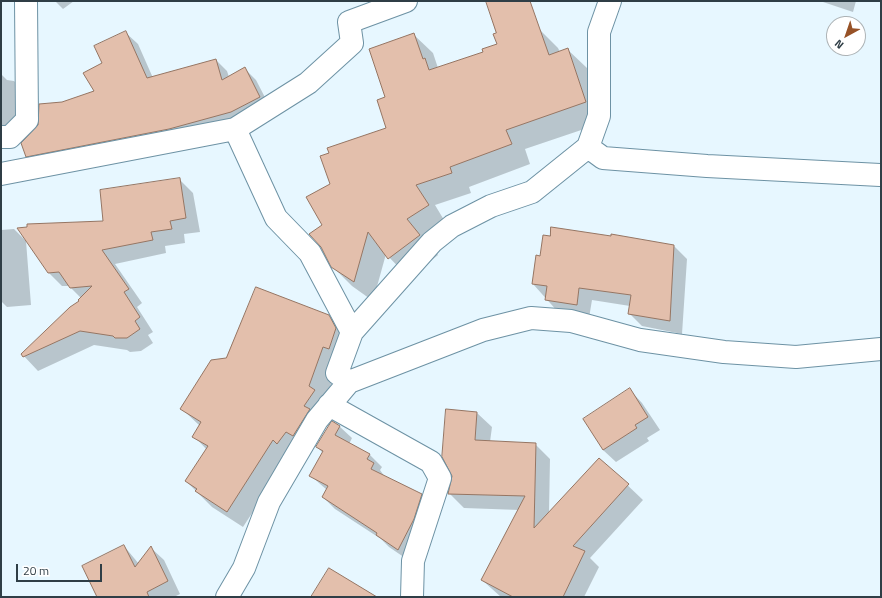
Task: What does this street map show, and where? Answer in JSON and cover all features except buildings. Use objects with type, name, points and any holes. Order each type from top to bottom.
[{"type":"street","points":[[1,138],[10,137],[27,120],[26,1]]},
{"type":"street","points":[[1,174],[236,128],[308,83],[352,44],[349,22],[406,1]]},
{"type":"street","points":[[349,382],[337,373],[352,332],[432,242],[452,226],[491,206],[532,192],[588,147],[599,116],[598,32],[610,1]]},
{"type":"street","points":[[236,128],[276,218],[310,253],[352,332]]},
{"type":"street","points":[[588,147],[603,158],[715,167],[881,176]]},
{"type":"street","points":[[227,597],[244,568],[269,502],[317,420],[349,382],[483,330],[531,318],[571,321],[640,340],[724,352],[796,356],[881,349]]},
{"type":"street","points":[[329,405],[431,462],[440,478],[413,561],[412,597]]}]
